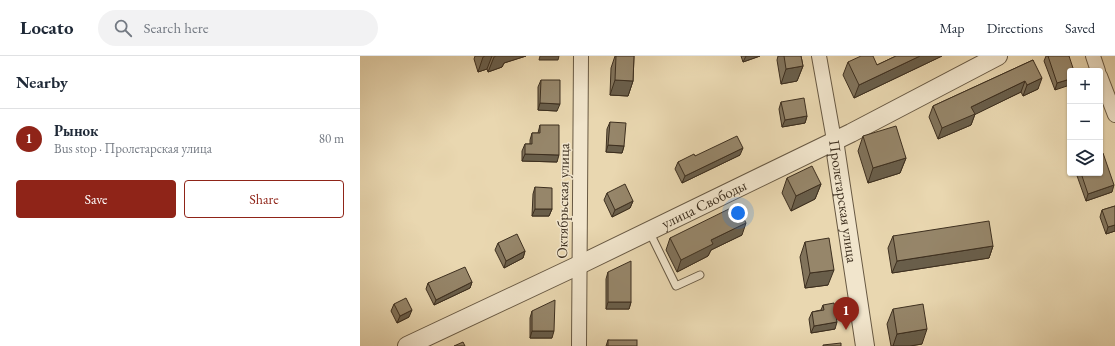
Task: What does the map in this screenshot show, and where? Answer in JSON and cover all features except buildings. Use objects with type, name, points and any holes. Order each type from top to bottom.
[{"type":"street","name":"Октябрьская улица","points":[[580,346],[579,265],[582,56]]},
{"type":"street","name":"Пролетарская улица","points":[[819,56],[834,140],[865,346]]},
{"type":"street","name":"улица Свободы","points":[[407,346],[579,265],[851,133],[998,56]]},
{"type":"street","points":[[1093,56],[1097,68]]},
{"type":"street","points":[[1103,84],[1115,116]]},
{"type":"lane","points":[[649,230],[676,286],[700,275]]},
{"type":"place","name":"Рынок","points":[[846,330]]}]
